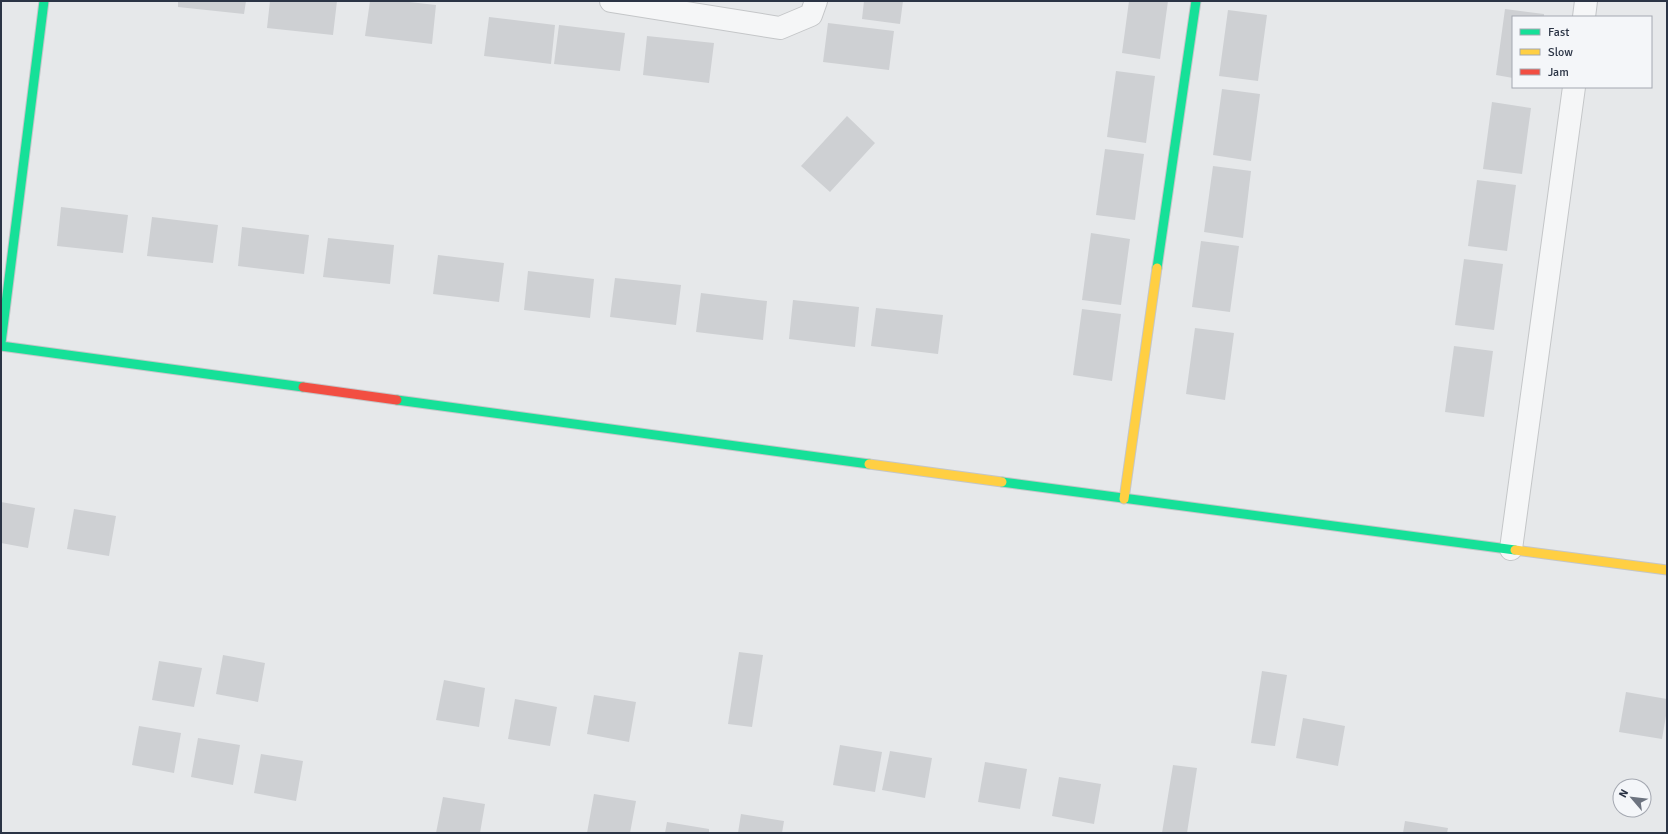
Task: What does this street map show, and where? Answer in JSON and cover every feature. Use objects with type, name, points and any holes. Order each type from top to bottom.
[{"type":"street","points":[[44,1],[1,344],[1124,499],[1667,570]]},
{"type":"street","points":[[611,1],[780,28],[811,15],[816,1]]},
{"type":"street","points":[[1124,499],[1196,1]]},
{"type":"street","points":[[1584,16],[1586,1]]},
{"type":"street","points":[[1511,549],[1574,88]]},
{"type":"building","points":[[178,1],[246,1],[244,14],[178,7]]},
{"type":"building","points":[[270,1],[337,1],[333,35],[267,28]]},
{"type":"building","points":[[370,1],[400,1],[436,5],[432,44],[365,36]]},
{"type":"building","points":[[864,1],[903,1],[900,24],[862,19]]},
{"type":"building","points":[[1129,1],[1168,1],[1160,59],[1122,53]]},
{"type":"building","points":[[1505,9],[1544,14],[1544,16],[1512,16],[1512,78],[1496,75]]},
{"type":"building","points":[[1228,10],[1267,15],[1258,81],[1219,76]]},
{"type":"building","points":[[489,17],[555,25],[551,64],[484,56]]},
{"type":"building","points":[[828,23],[894,31],[889,70],[823,62]]},
{"type":"building","points":[[559,25],[625,33],[620,71],[554,64]]},
{"type":"building","points":[[647,36],[714,43],[709,83],[643,75]]},
{"type":"building","points":[[1116,71],[1155,76],[1146,143],[1107,137]]},
{"type":"building","points":[[1222,89],[1260,94],[1251,161],[1213,155]]},
{"type":"building","points":[[1492,102],[1531,108],[1522,174],[1483,169]]},
{"type":"building","points":[[847,116],[875,143],[830,192],[801,166]]},
{"type":"building","points":[[1105,149],[1144,154],[1135,220],[1096,215]]},
{"type":"building","points":[[1213,166],[1251,171],[1243,238],[1204,232]]},
{"type":"building","points":[[1477,180],[1516,185],[1507,251],[1468,246]]},
{"type":"building","points":[[61,207],[128,215],[123,253],[57,246]]},
{"type":"building","points":[[152,217],[218,225],[213,263],[147,256]]},
{"type":"building","points":[[242,227],[309,235],[304,274],[238,266]]},
{"type":"building","points":[[1091,233],[1130,239],[1121,305],[1082,300]]},
{"type":"building","points":[[328,238],[394,245],[390,284],[323,277]]},
{"type":"building","points":[[1201,241],[1239,246],[1230,312],[1192,307]]},
{"type":"building","points":[[438,255],[504,263],[499,302],[433,294]]},
{"type":"building","points":[[1464,259],[1503,264],[1494,330],[1455,325]]},
{"type":"building","points":[[528,271],[594,279],[590,318],[524,310]]},
{"type":"building","points":[[615,278],[681,285],[676,325],[610,317]]},
{"type":"building","points":[[701,293],[767,301],[763,340],[696,332]]},
{"type":"building","points":[[793,300],[859,307],[855,347],[789,339]]},
{"type":"building","points":[[876,308],[943,315],[938,354],[871,346]]},
{"type":"building","points":[[1082,309],[1121,314],[1112,381],[1073,375]]},
{"type":"building","points":[[1195,328],[1234,333],[1225,400],[1186,394]]},
{"type":"building","points":[[1454,346],[1493,351],[1484,417],[1445,412]]},
{"type":"building","points":[[1,502],[35,508],[28,548],[1,543]]},
{"type":"building","points":[[74,509],[116,516],[109,556],[67,549]]},
{"type":"building","points":[[739,652],[763,655],[752,727],[728,724]]},
{"type":"building","points":[[223,655],[265,663],[258,702],[216,694]]},
{"type":"building","points":[[159,661],[202,668],[194,707],[152,700]]},
{"type":"building","points":[[1262,671],[1287,675],[1275,746],[1251,743]]},
{"type":"building","points":[[444,680],[485,688],[479,727],[436,720]]},
{"type":"building","points":[[1626,692],[1667,699],[1667,710],[1662,739],[1619,732]]},
{"type":"building","points":[[594,695],[636,702],[629,742],[587,734]]},
{"type":"building","points":[[515,699],[557,707],[550,746],[508,739]]},
{"type":"building","points":[[1303,718],[1345,726],[1338,766],[1296,758]]},
{"type":"building","points":[[139,726],[181,733],[174,773],[132,765]]},
{"type":"building","points":[[198,738],[240,745],[233,785],[191,777]]},
{"type":"building","points":[[840,745],[882,752],[875,792],[833,785]]},
{"type":"building","points":[[890,751],[932,758],[925,798],[882,790]]},
{"type":"building","points":[[261,754],[303,761],[296,801],[254,793]]},
{"type":"building","points":[[985,762],[1027,769],[1020,809],[978,802]]},
{"type":"building","points":[[1173,765],[1197,768],[1187,833],[1162,833]]},
{"type":"building","points":[[1059,777],[1101,784],[1094,824],[1052,816]]},
{"type":"building","points":[[594,794],[636,801],[630,833],[587,833]]},
{"type":"building","points":[[443,797],[485,804],[480,833],[436,833]]},
{"type":"building","points":[[741,814],[784,821],[782,833],[738,833]]},
{"type":"building","points":[[1405,821],[1448,828],[1447,833],[1403,833]]},
{"type":"building","points":[[667,822],[709,829],[709,833],[665,833]]},
{"type":"traffic: fast","points":[[1,343],[44,1]]},
{"type":"traffic: fast","points":[[1157,268],[1196,1]]},
{"type":"traffic: fast","points":[[1,346],[303,387]]},
{"type":"traffic: fast","points":[[397,400],[869,464]]},
{"type":"traffic: fast","points":[[1002,482],[1515,550]]},
{"type":"traffic: slow","points":[[1124,499],[1157,268]]},
{"type":"traffic: slow","points":[[869,464],[1002,482]]},
{"type":"traffic: slow","points":[[1515,550],[1667,570]]},
{"type":"traffic: jam","points":[[303,387],[397,400]]}]
